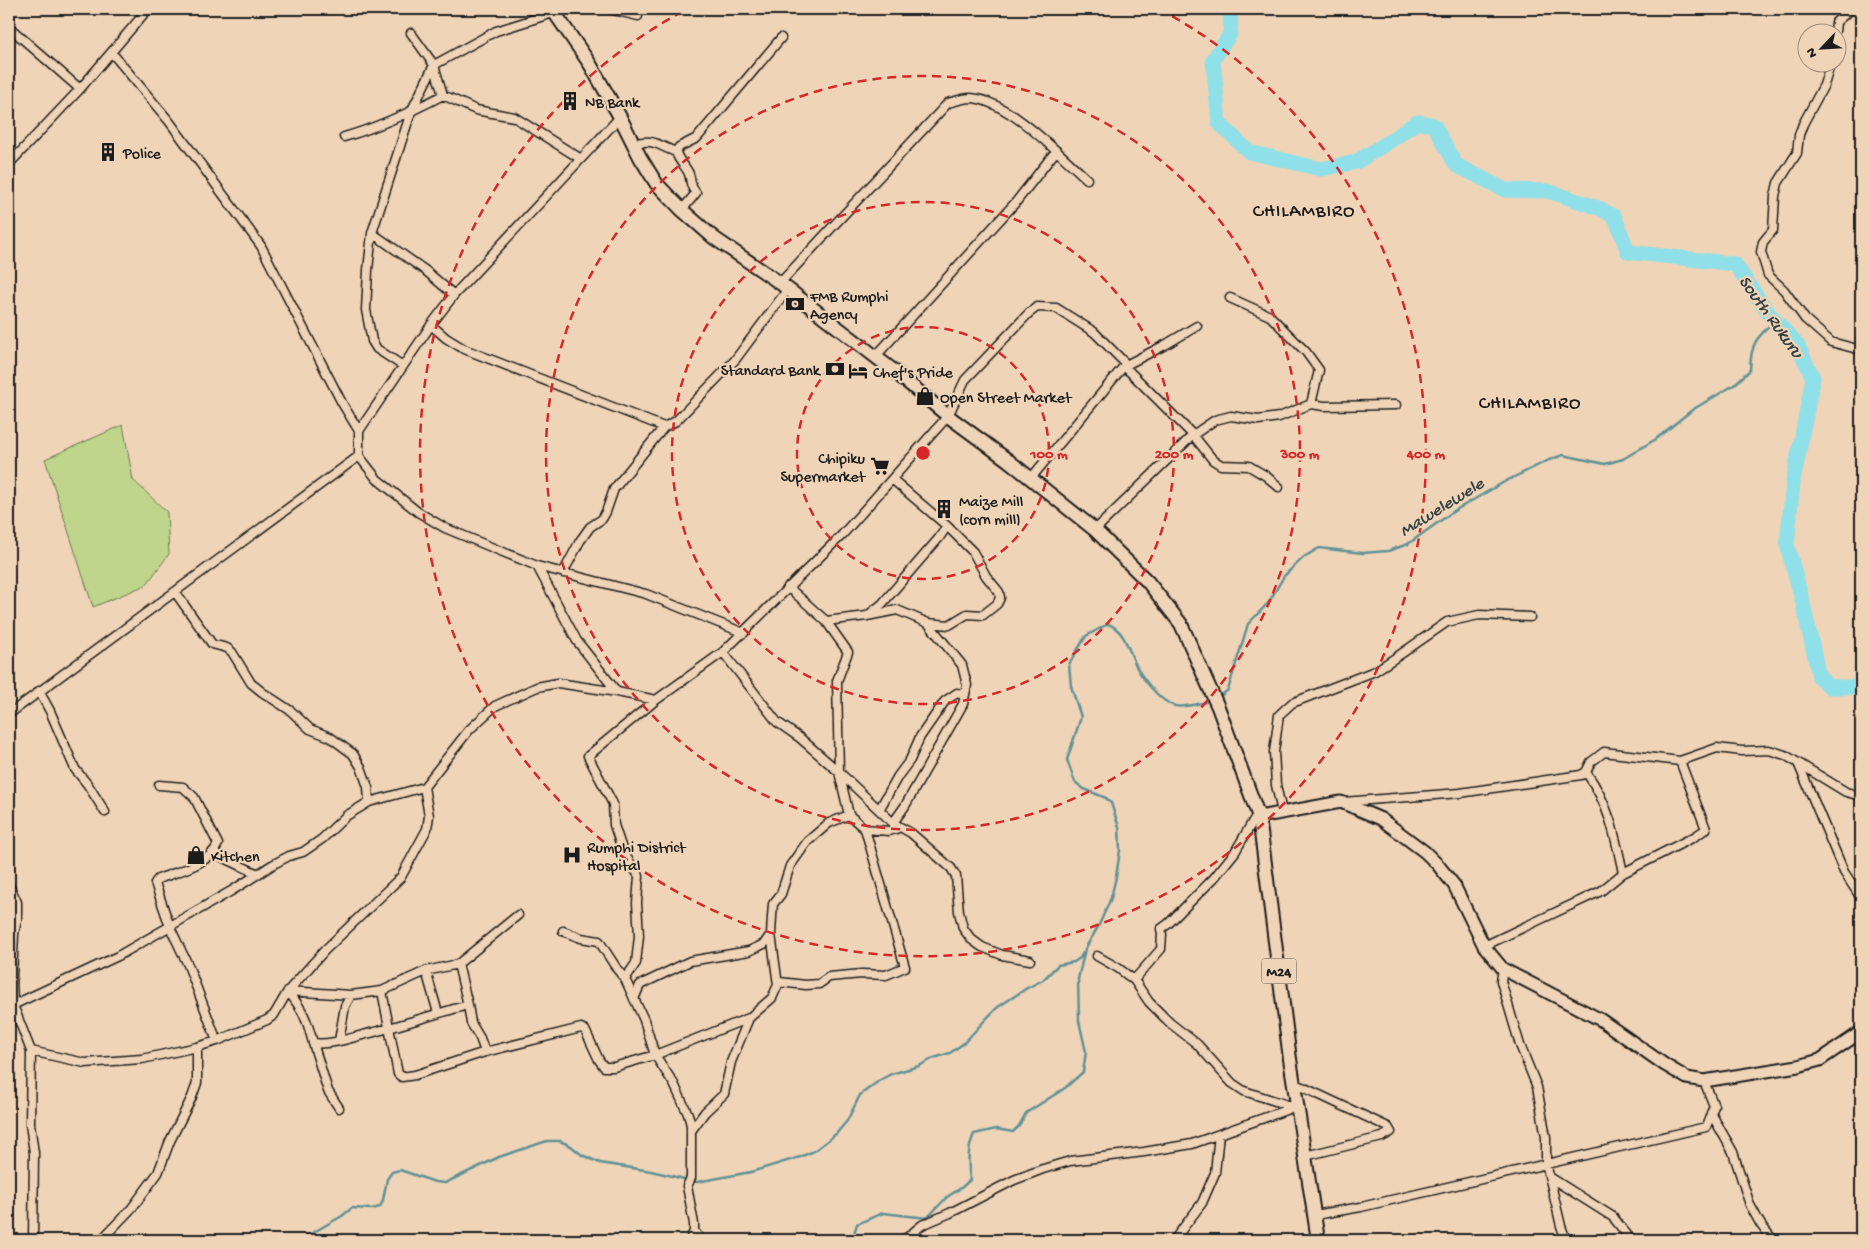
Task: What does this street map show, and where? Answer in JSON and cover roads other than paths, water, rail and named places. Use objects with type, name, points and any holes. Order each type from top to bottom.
[{"type":"main road","name":"M24","points":[[558,10],[656,183],[682,210],[714,238],[784,286],[1095,530],[1148,582],[1181,624],[1216,702],[1260,816],[1296,1107],[1318,1240]]},
{"type":"street","points":[[9,164],[80,89],[148,9]]},
{"type":"street","points":[[609,9],[638,16]]},
{"type":"street","points":[[1836,22],[1851,9]]},
{"type":"street","points":[[403,366],[377,348],[372,341],[366,310],[372,234],[411,112],[434,65],[496,31],[558,10]]},
{"type":"street","points":[[9,27],[80,89]]},
{"type":"street","points":[[411,33],[434,65],[443,95],[476,110],[514,117],[581,159]]},
{"type":"street","points":[[682,210],[696,193],[690,186],[689,173],[678,160],[676,152],[679,147],[697,138],[780,38]]},
{"type":"street","points":[[112,52],[169,121],[261,246],[342,403],[359,431],[359,456],[377,479],[418,512],[445,528],[537,566],[646,594],[744,633]]},
{"type":"street","points":[[1828,72],[1824,84],[1799,134],[1797,154],[1778,183],[1775,196],[1773,230],[1763,242],[1761,252],[1768,275],[1784,290],[1805,318],[1832,342],[1861,350]]},
{"type":"street","points":[[344,136],[369,130],[382,122],[402,117],[443,95]]},
{"type":"street","points":[[563,573],[580,541],[590,527],[602,519],[614,489],[664,427],[676,421],[735,360],[784,286],[948,103],[970,98],[989,103],[1011,114],[1087,179]]},
{"type":"street","points":[[359,431],[431,325],[454,295],[620,117]]},
{"type":"street","points":[[633,144],[646,140],[676,152]]},
{"type":"street","points":[[875,357],[1016,202],[1056,152]]},
{"type":"street","points":[[372,234],[426,270],[454,295]]},
{"type":"street","points":[[1230,298],[1270,316],[1306,352],[1319,370],[1311,404]]},
{"type":"street","points":[[625,979],[636,964],[639,936],[637,903],[639,876],[623,852],[614,825],[613,804],[588,756],[656,700],[723,652],[842,535],[948,416],[965,380],[1029,313],[1037,307],[1056,308],[1094,332],[1124,362],[1124,366],[1193,435],[1213,460],[1221,465],[1249,466],[1266,476],[1279,488]]},
{"type":"street","points":[[431,325],[446,338],[464,349],[664,427]]},
{"type":"street","points":[[1030,478],[1124,366],[1197,326]]},
{"type":"street","points":[[1095,530],[1193,435],[1215,420],[1232,416],[1258,420],[1279,417],[1311,404],[1324,406],[1396,405]]},
{"type":"street","points":[[9,714],[359,456]]},
{"type":"street","points":[[826,621],[897,610],[928,623],[949,625],[967,614],[983,615],[997,604],[1000,598],[999,592],[986,576],[973,552],[947,526],[892,479]]},
{"type":"street","points":[[867,616],[882,604],[939,538],[947,526]]},
{"type":"street","points":[[537,566],[577,642],[618,692]]},
{"type":"street","points":[[779,982],[806,985],[819,984],[830,977],[862,974],[886,975],[905,967],[865,829],[848,815],[839,772],[837,681],[848,652],[826,621],[788,587]]},
{"type":"street","points":[[175,592],[212,644],[227,648],[232,652],[251,683],[291,711],[310,728],[330,737],[353,754],[366,780],[369,802]]},
{"type":"street","points":[[1282,812],[1276,786],[1274,752],[1279,715],[1292,704],[1374,671],[1447,622],[1479,615],[1530,617]]},
{"type":"street","points":[[893,823],[905,806],[963,704],[967,685],[962,665],[928,623]]},
{"type":"street","points":[[723,652],[777,722],[800,738],[893,823],[911,833],[951,868],[956,876],[959,912],[963,928],[971,939],[982,947],[1002,954],[1030,960]]},
{"type":"street","points":[[13,1005],[118,956],[289,856],[303,852],[322,839],[346,816],[369,802],[424,787],[469,730],[495,706],[537,687],[558,683],[656,700]]},
{"type":"street","points":[[39,691],[50,711],[75,769],[88,785],[105,812]]},
{"type":"street","points":[[878,810],[910,760],[920,736],[946,701],[957,694],[965,694]]},
{"type":"street","points":[[1134,980],[1161,949],[1162,935],[1160,929],[1168,924],[1214,878],[1235,852],[1256,817],[1341,802],[1460,794],[1581,775],[1604,752],[1680,761],[1718,748],[1742,751],[1769,750],[1785,755],[1846,792],[1861,796]]},
{"type":"street","points":[[1484,946],[1602,891],[1623,873],[1706,829],[1680,761]]},
{"type":"street","points":[[1798,763],[1844,872],[1861,898]]},
{"type":"street","points":[[1586,772],[1599,790],[1614,830],[1623,873]]},
{"type":"street","points":[[159,785],[183,787],[194,797],[218,844],[214,853],[202,861],[158,879],[155,882],[170,927],[188,965],[217,1041]]},
{"type":"street","points":[[31,1051],[85,1062],[142,1059],[217,1041],[267,1020],[274,1015],[288,991],[325,950],[401,877],[427,829],[430,816],[424,787]]},
{"type":"street","points":[[1341,802],[1381,819],[1425,852],[1438,865],[1454,885],[1484,946],[1503,969],[1601,1020],[1665,1065],[1688,1078],[1704,1081],[1798,1066],[1820,1060],[1861,1032]]},
{"type":"street","points":[[382,991],[398,1074],[402,1077],[485,1052],[581,1028],[585,1030],[604,1067],[614,1067],[656,1055],[748,1018],[772,998],[779,982],[772,934],[773,904],[781,894],[790,866],[806,842],[829,823],[848,815]]},
{"type":"street","points":[[865,829],[889,831],[896,829],[893,823]]},
{"type":"street","points":[[214,853],[258,874]]},
{"type":"street","points":[[9,885],[17,902],[12,978],[13,1005],[31,1051],[30,1124],[34,1153],[33,1240]]},
{"type":"street","points":[[288,991],[351,995],[382,991],[426,971],[458,964],[518,915]]},
{"type":"street","points":[[563,931],[581,938],[599,941],[617,970],[625,979],[644,1020],[656,1055],[682,1099],[688,1114],[691,1131],[692,1178],[687,1186],[694,1231],[701,1240]]},
{"type":"street","points":[[634,999],[640,985],[690,961],[749,951],[764,944],[772,934]]},
{"type":"street","points":[[1096,956],[1118,968],[1134,980],[1150,1002],[1170,1023],[1197,1044],[1232,1083],[1244,1090],[1296,1107]]},
{"type":"street","points":[[458,964],[471,1023],[480,1038],[485,1052]]},
{"type":"street","points":[[1503,969],[1501,982],[1520,1045],[1536,1087],[1546,1137],[1546,1162],[1566,1240]]},
{"type":"street","points":[[426,971],[438,1013]]},
{"type":"street","points":[[288,991],[300,1006],[307,1020],[312,1043],[328,1091],[339,1108]]},
{"type":"street","points":[[338,1041],[346,1006],[351,995]]},
{"type":"street","points":[[312,1043],[338,1041],[389,1029],[468,1004]]},
{"type":"street","points":[[691,1131],[704,1112],[724,1094],[731,1062],[748,1018]]},
{"type":"street","points":[[101,1240],[132,1208],[158,1173],[170,1141],[197,1083],[197,1047]]},
{"type":"street","points":[[1315,1215],[1361,1207],[1546,1162],[1706,1127],[1714,1106],[1704,1081]]},
{"type":"street","points":[[1294,1083],[1388,1127],[1391,1132],[1382,1137],[1305,1156]]},
{"type":"street","points":[[904,1240],[922,1225],[950,1213],[1014,1180],[1043,1169],[1070,1160],[1144,1152],[1192,1144],[1296,1107]]},
{"type":"street","points":[[1711,1113],[1733,1152],[1750,1205],[1761,1225],[1773,1240]]},
{"type":"street","points":[[1174,1240],[1202,1203],[1209,1188],[1215,1172],[1219,1134]]},
{"type":"street","points":[[1551,1178],[1613,1218],[1628,1236],[1634,1240]]},
{"type":"street","points":[[690,1240],[694,1231]]},
{"type":"waterway","name":"South Rukuru","points":[[1231,9],[1230,34],[1213,60],[1219,123],[1249,152],[1321,169],[1356,162],[1417,122],[1434,125],[1456,165],[1505,190],[1548,191],[1599,208],[1615,217],[1628,252],[1735,264],[1767,311],[1798,346],[1813,378],[1793,482],[1787,545],[1803,603],[1819,677],[1830,687],[1861,687]]},
{"type":"waterway","name":"Mawelewele","points":[[1218,698],[1228,690],[1248,624],[1269,602],[1284,576],[1304,557],[1319,548],[1363,553],[1388,551],[1408,544],[1454,511],[1506,481],[1563,455],[1605,464],[1623,459],[1656,439],[1692,410],[1734,385],[1750,370],[1753,347],[1759,336],[1776,320]]},
{"type":"waterway","name":"Mawelewele","points":[[852,1240],[857,1224],[883,1213],[927,1218],[947,1197],[970,1180],[969,1157],[974,1134],[996,1129],[1013,1132],[1019,1126],[1026,1113],[1065,1088],[1083,1072],[1086,1052],[1079,1021],[1078,979],[1085,949],[1099,925],[1111,898],[1120,850],[1119,827],[1111,803],[1106,798],[1084,789],[1075,782],[1067,760],[1081,717],[1071,686],[1069,664],[1086,636],[1108,624],[1121,634],[1145,680],[1163,699],[1175,706],[1193,705],[1210,701]]},
{"type":"waterway","points":[[303,1240],[352,1208],[372,1209],[380,1207],[387,1179],[392,1172],[400,1170],[435,1182],[445,1183],[499,1157],[547,1141],[560,1141],[571,1146],[582,1155],[600,1163],[651,1171],[697,1182],[751,1172],[800,1157],[814,1151],[836,1134],[847,1121],[860,1095],[880,1080],[891,1074],[919,1066],[934,1058],[950,1053],[964,1043],[998,1007],[1043,980],[1058,965],[1074,962],[1083,953]]},
{"type":"waterway","points":[[1852,1240],[1861,1237]]},
{"type":"place","name":"NB Bank","points":[[570,101]]},
{"type":"place","name":"Police","points":[[108,152]]},
{"type":"place","name":"FMB Rumphi Agency","points":[[795,304]]},
{"type":"place","name":"Standard Bank","points":[[835,369]]},
{"type":"place","name":"Chef's Pride","points":[[858,371]]},
{"type":"place","name":"Open Street Market","points":[[925,396]]},
{"type":"place","name":"Chipiku Supermarket","points":[[880,466]]},
{"type":"place","name":"Maize Mill (corn mill)","points":[[944,509]]},
{"type":"place","name":"Kitchen","points":[[196,855]]},
{"type":"place","name":"Rumphi District Hospital","points":[[572,855]]},
{"type":"district","name":"CHILAMBIRO","points":[[1304,209]]},
{"type":"district","name":"CHILAMBIRO","points":[[1530,401]]}]
